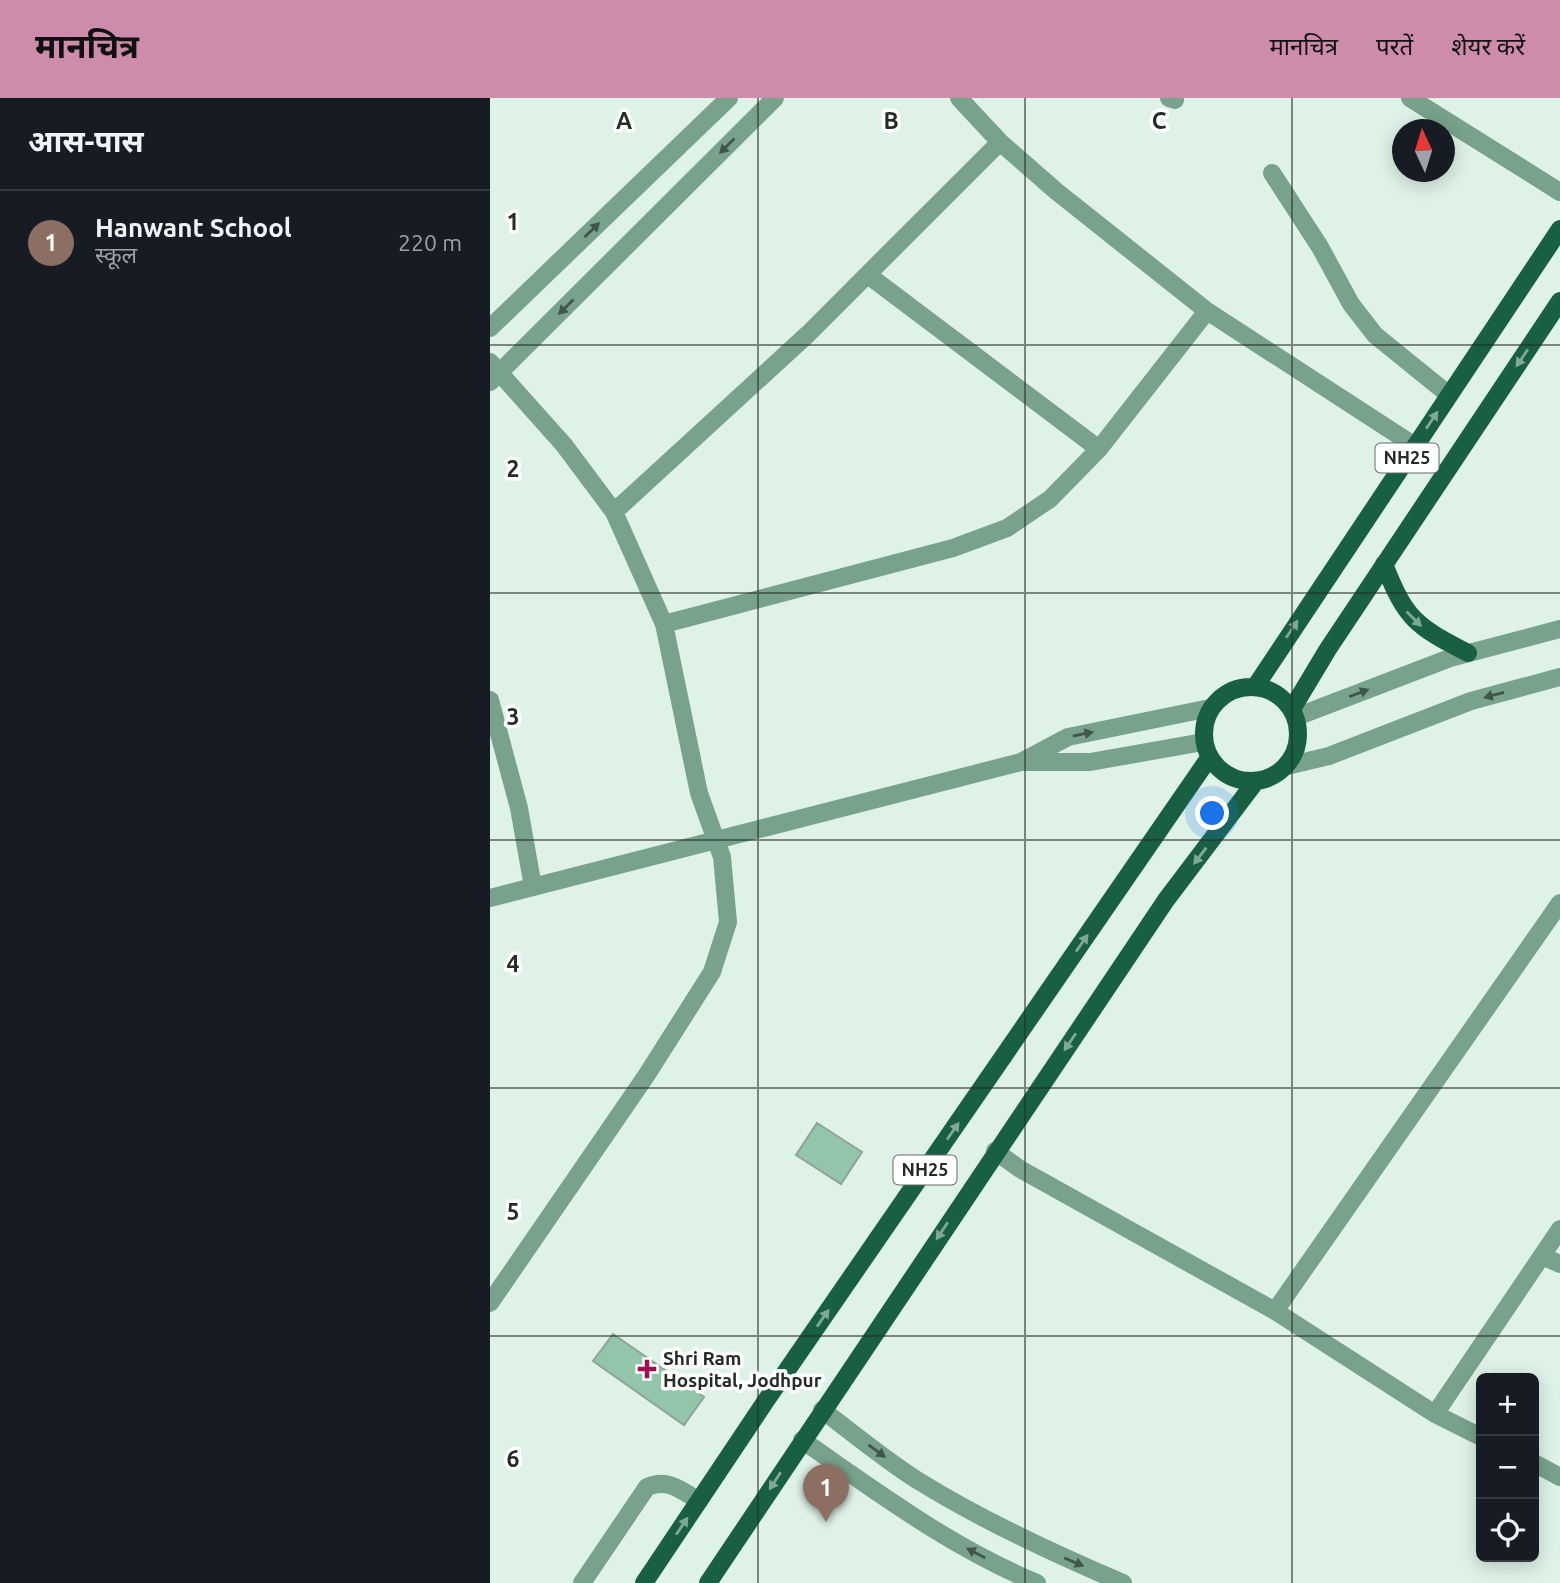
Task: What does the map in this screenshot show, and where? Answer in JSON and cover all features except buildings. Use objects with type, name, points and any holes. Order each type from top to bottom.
[{"type":"main road","name":"NH25","points":[[1255,687],[1560,229]]},
{"type":"main road","name":"NH25","points":[[708,1583],[1166,900],[1256,781],[1273,776],[1287,766],[1297,743],[1294,713],[1384,564],[1560,301]]},
{"type":"main road","points":[[1384,564],[1397,598],[1411,618],[1427,631],[1468,653]]},
{"type":"main road","points":[[1210,708],[1230,692],[1255,687],[1276,694],[1294,713]]},
{"type":"main road","name":"NH25","points":[[644,1583],[1206,750],[1204,724],[1210,708]]},
{"type":"main road","points":[[1206,750],[1221,772],[1238,780],[1256,781]]},
{"type":"street","points":[[490,328],[729,98]]},
{"type":"street","points":[[492,1296],[646,1076],[712,972],[728,922],[722,857],[699,793],[664,624],[614,512],[565,445],[493,372],[775,98]]},
{"type":"street","points":[[959,98],[1000,142],[1207,311],[1415,446]]},
{"type":"street","points":[[1410,98],[1560,192]]},
{"type":"street","points":[[614,512],[868,275],[1000,142]]},
{"type":"street","points":[[1272,173],[1320,247],[1351,304],[1375,335],[1449,395]]},
{"type":"street","points":[[868,275],[1099,449]]},
{"type":"street","points":[[664,624],[953,548],[1007,527],[1050,499],[1099,449],[1207,311]]},
{"type":"street","points":[[1294,713],[1468,653],[1560,629]]},
{"type":"street","points":[[1287,766],[1329,756],[1471,701],[1560,677]]},
{"type":"street","points":[[490,700],[519,808],[533,887]]},
{"type":"street","points":[[490,898],[1021,762],[1068,737],[1210,708]]},
{"type":"street","points":[[1021,762],[1090,762],[1206,750]]},
{"type":"street","points":[[1275,1311],[1558,911]]},
{"type":"street","points":[[995,1152],[1020,1169],[1275,1311],[1435,1414],[1479,1436]]},
{"type":"street","points":[[1435,1414],[1560,1228]]},
{"type":"street","points":[[1542,1256],[1560,1264]]},
{"type":"street","points":[[822,1410],[914,1478],[974,1513],[1039,1548],[1123,1583]]},
{"type":"street","points":[[802,1440],[900,1509],[959,1544],[1038,1583]]},
{"type":"street","points":[[1539,1466],[1560,1477]]},
{"type":"street","points":[[582,1583],[648,1487],[659,1482],[670,1484],[699,1501]]},
{"type":"place","name":"Shri Ram Hospital, Jodhpur","points":[[647,1369]]},
{"type":"place","name":"Hanwant School","points":[[826,1522]]}]
